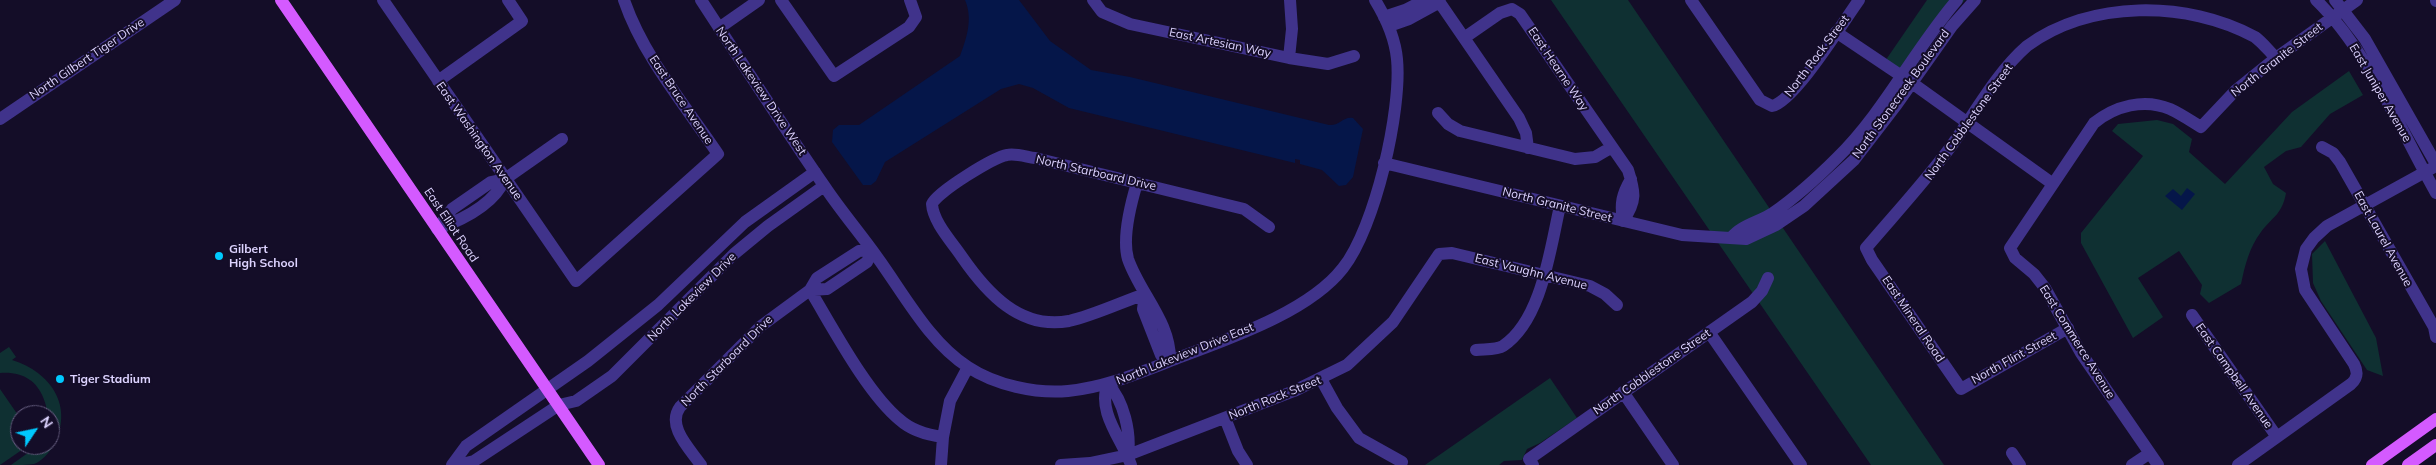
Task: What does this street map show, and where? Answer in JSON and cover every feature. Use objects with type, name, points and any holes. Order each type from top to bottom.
[{"type":"main road","name":"East Elliot Road","points":[[281,0],[599,465]]},
{"type":"main road","points":[[2372,465],[2436,419]]},
{"type":"main road","points":[[2408,465],[2436,445]]},
{"type":"street","name":"North Gilbert Tiger Drive","points":[[0,118],[174,0]]},
{"type":"street","name":"East Washington Avenue","points":[[383,0],[576,281]]},
{"type":"street","points":[[438,81],[522,21],[508,0]]},
{"type":"street","name":"East Bruce Avenue","points":[[576,281],[718,154],[652,58],[631,22],[624,0]]},
{"type":"street","name":"North Lakeview Drive West","points":[[701,0],[820,180]]},
{"type":"street","points":[[719,28],[759,0]]},
{"type":"street","points":[[781,0],[834,76],[909,27],[916,16],[910,0]]},
{"type":"street","name":"East Artesian Way","points":[[1093,0],[1102,12],[1130,24],[1289,58],[1328,64],[1354,56]]},
{"type":"street","points":[[1289,58],[1292,29],[1290,0]]},
{"type":"street","points":[[1376,0],[1387,22]]},
{"type":"street","points":[[1387,22],[1425,0]]},
{"type":"street","name":"North Rock Street","points":[[1691,0],[1760,100],[1772,106],[1783,101],[1798,85],[1859,0]]},
{"type":"street","name":"North Stonecreek Boulevard","points":[[1776,218],[1852,143],[1937,24],[1957,0]]},
{"type":"street","name":"North Stonecreek Boulevard","points":[[1776,218],[1822,191],[1854,160],[1952,26],[1975,0]]},
{"type":"street","name":"East Juniper Avenue","points":[[2316,0],[2337,9],[2375,55],[2436,165]]},
{"type":"street","name":"North Granite Street","points":[[2010,248],[2094,123],[2106,113],[2116,108],[2129,106],[2156,106],[2172,110],[2201,127],[2235,91],[2337,9],[2357,0]]},
{"type":"street","points":[[1387,22],[1410,19],[1439,1],[1519,118],[1526,133],[1528,148]]},
{"type":"street","name":"North Cobblestone Street","points":[[1866,248],[1922,186],[2007,68],[2027,46],[2056,26],[2084,11],[2115,2],[2183,4],[2210,13],[2255,37],[2276,58]]},
{"type":"street","name":"East Hearne Way","points":[[1464,38],[1503,11],[1512,9],[1517,11],[1628,170],[1635,194],[1631,209],[1623,221]]},
{"type":"street","name":"East Juniper Avenue","points":[[2337,9],[2358,53],[2436,193]]},
{"type":"street","name":"North Lakeview Drive East","points":[[820,180],[934,337],[968,367],[1000,381],[1040,390],[1066,391],[1108,384],[1133,377],[1235,336],[1285,313],[1316,294],[1342,270],[1358,246],[1371,216],[1384,163],[1397,93],[1397,58],[1387,22]]},
{"type":"street","points":[[1836,32],[1912,83],[2053,184]]},
{"type":"street","points":[[1438,113],[1448,124],[1460,131],[1582,160],[1595,157],[1612,147]]},
{"type":"street","points":[[437,228],[456,222],[499,192],[505,179],[562,139]]},
{"type":"street","name":"East Laurel Avenue","points":[[2322,147],[2337,157],[2431,321],[2436,336]]},
{"type":"street","name":"North Starboard Drive","points":[[1145,294],[1069,321],[1042,321],[1022,314],[1000,303],[976,277],[936,218],[932,204],[937,197],[977,169],[1007,155],[1035,158],[1244,209],[1269,227]]},
{"type":"street","name":"North Granite Street","points":[[1384,163],[1692,237],[1731,238],[1737,230],[1776,218]]},
{"type":"street","points":[[2238,465],[2351,384],[2357,375],[2354,364],[2312,303],[2303,283],[2303,256],[2314,238],[2327,226],[2436,165]]},
{"type":"street","name":"North Lakeview Drive","points":[[548,390],[643,318],[745,222],[820,180]]},
{"type":"street","name":"North Lakeview Drive","points":[[559,405],[576,400],[621,368],[734,254],[820,180]]},
{"type":"street","points":[[1137,183],[1128,218],[1128,257],[1145,294],[1154,305],[1171,348],[1170,361]]},
{"type":"street","points":[[1476,350],[1501,348],[1516,334],[1536,301],[1560,206]]},
{"type":"street","name":"East Mineral Road","points":[[1866,248],[1872,260],[1960,389]]},
{"type":"street","name":"East Commerce Avenue","points":[[2010,248],[2015,258],[2028,268],[2045,288],[2086,360],[2158,465]]},
{"type":"street","name":"North Starboard Drive","points":[[701,465],[679,432],[674,419],[680,408],[760,326],[810,290],[818,278],[859,251],[872,250]]},
{"type":"street","name":"East Vaughn Avenue","points":[[1439,254],[1452,253],[1544,274],[1597,289],[1617,305]]},
{"type":"street","name":"North Rock Street","points":[[1061,465],[1129,460],[1321,379],[1347,365],[1393,322],[1439,254]]},
{"type":"street","name":"North Cobblestone Street","points":[[1531,462],[1624,392],[1755,299],[1762,291],[1768,278]]},
{"type":"street","points":[[810,290],[871,387],[900,421],[928,435],[943,437]]},
{"type":"street","name":"East Campbell Avenue","points":[[2192,315],[2276,437]]},
{"type":"street","name":"North Flint Street","points":[[1960,389],[2068,328]]},
{"type":"street","points":[[1709,332],[1800,465]]},
{"type":"street","points":[[2435,345],[2436,341]]},
{"type":"street","points":[[941,465],[943,437],[950,401],[968,367]]},
{"type":"street","points":[[1321,379],[1337,408],[1359,438],[1402,462]]},
{"type":"street","points":[[1108,384],[1105,397],[1110,420],[1116,437],[1129,460]]},
{"type":"street","points":[[452,465],[466,446],[548,390]]},
{"type":"street","points":[[1624,392],[1673,465]]},
{"type":"street","points":[[458,465],[474,461],[559,405]]},
{"type":"street","points":[[1225,418],[1238,451],[1247,465]]},
{"type":"street","points":[[2012,453],[2020,465]]},
{"type":"street","points":[[2132,465],[2150,453]]},
{"type":"green space","points":[[1551,0],[1628,0],[1944,465],[1871,465]]},
{"type":"green space","points":[[1927,0],[1965,0],[1949,17],[1906,80],[1883,64]]},
{"type":"green space","points":[[2349,71],[2363,95],[2330,114],[2301,147],[2286,151],[2264,167],[2273,184],[2286,193],[2279,211],[2261,232],[2250,250],[2241,284],[2209,303],[2200,294],[2202,285],[2179,251],[2138,278],[2163,317],[2133,338],[2081,243],[2081,233],[2143,156],[2112,131],[2118,124],[2157,120],[2173,124],[2192,139],[2189,152],[2225,184],[2292,112]]},
{"type":"green space","points":[[2325,241],[2376,338],[2383,376],[2367,370],[2321,301],[2313,283],[2312,254]]},
{"type":"green space","points":[[9,347],[16,357],[12,360],[38,373],[48,382],[60,405],[46,405],[36,385],[27,378],[15,374],[0,373],[0,353]]},
{"type":"green space","points":[[1550,378],[1577,418],[1540,443],[1527,449],[1522,460],[1504,461],[1499,465],[1425,465]]},
{"type":"green space","points":[[0,389],[11,405],[10,455],[14,455],[0,465]]},
{"type":"green space","points":[[25,455],[46,455],[34,464],[11,465]]},
{"type":"shaded area","points":[[965,0],[1019,0],[1050,41],[1091,70],[1130,77],[1329,125],[1336,124],[1347,118],[1353,118],[1363,129],[1353,177],[1346,185],[1339,186],[1322,170],[1300,164],[1300,160],[1295,159],[1295,163],[1069,108],[1033,88],[1019,84],[1001,89],[885,162],[876,181],[871,185],[863,185],[832,142],[833,130],[839,125],[859,125],[960,56],[967,35],[969,21]]},
{"type":"shaded area","points":[[2187,188],[2195,194],[2182,210],[2165,196],[2173,189],[2181,196]]},
{"type":"place","name":"Gilbert High School","points":[[219,256]]},
{"type":"place","name":"Tiger Stadium","points":[[60,379]]}]
